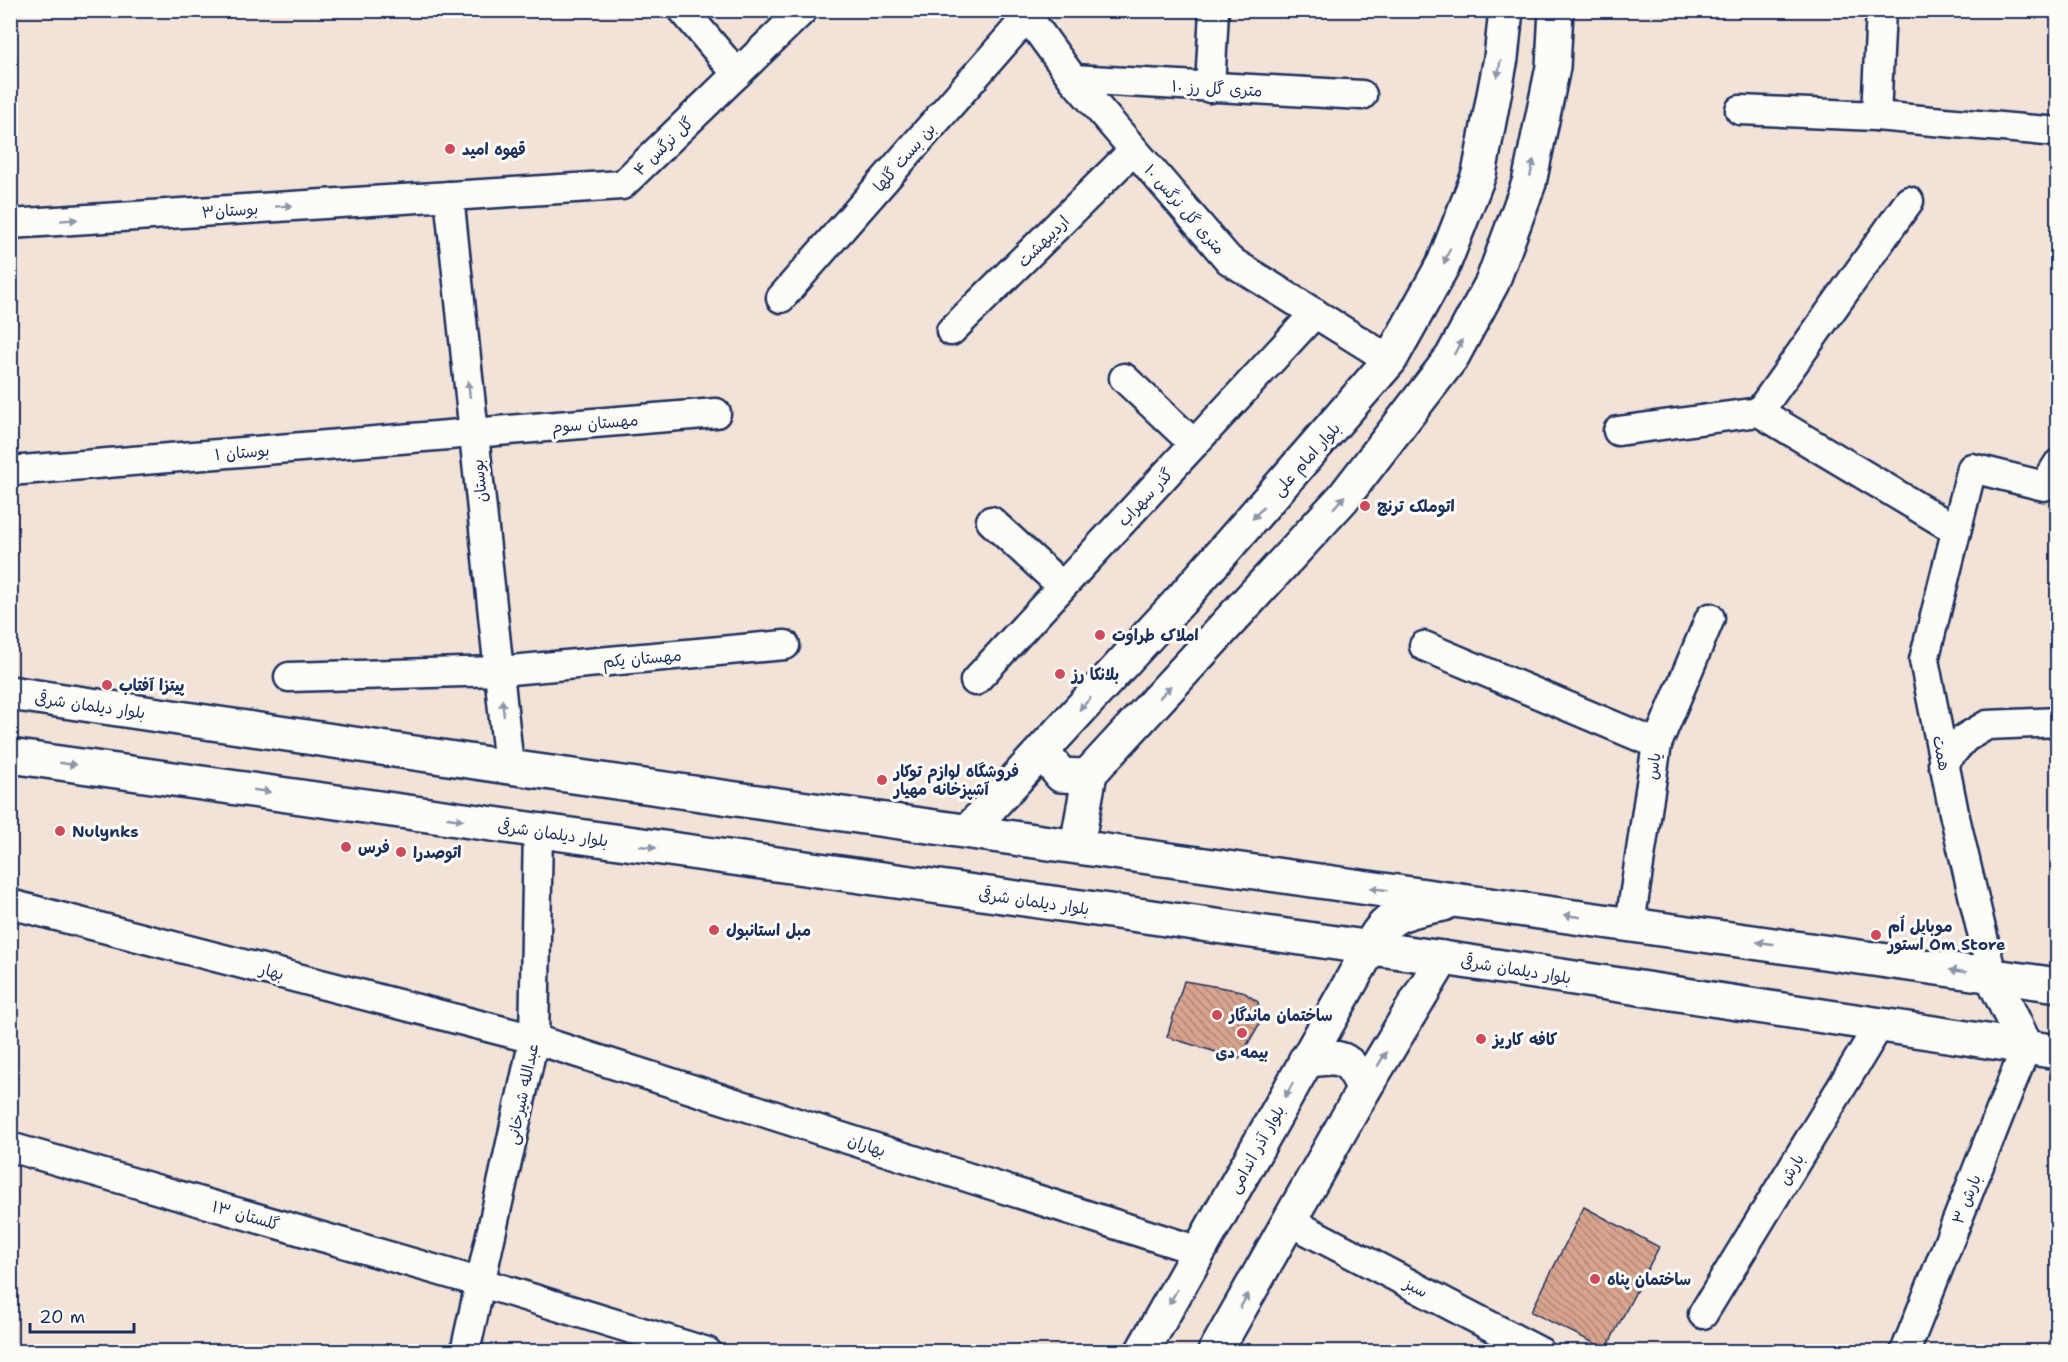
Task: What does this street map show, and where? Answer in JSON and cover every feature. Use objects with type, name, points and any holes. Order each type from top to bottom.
[{"type":"main road","name":"بلوار امام علی","points":[[969,830],[1188,592],[1390,360],[1444,263],[1479,174],[1501,58],[1506,10]]},
{"type":"main road","points":[[1047,746],[1048,759],[1060,775],[1082,777],[1090,773],[1343,498],[1452,357],[1492,283],[1529,183],[1553,67],[1556,10]]},
{"type":"main road","name":"بلوار دیلمان شرقی","points":[[10,693],[509,767],[2058,985]]},
{"type":"main road","name":"بلوار دیلمان شرقی","points":[[10,756],[1443,958],[2042,1049]]},
{"type":"main road","points":[[1077,846],[1090,773]]},
{"type":"main road","name":"بلوار آذر اندامی","points":[[1142,1352],[1370,948],[1376,932],[1393,917],[1462,901]]},
{"type":"main road","points":[[1215,1352],[1291,1222],[1364,1089],[1443,958]]},
{"type":"main road","points":[[1992,976],[2042,1049]]},
{"type":"main road","points":[[1305,1061],[1333,1057],[1353,1066],[1364,1089]]},
{"type":"street","points":[[683,10],[737,74]]},
{"type":"street","name":"گل نرگس ۴","points":[[449,196],[622,185],[803,10]]},
{"type":"street","points":[[1210,88],[1214,10]]},
{"type":"street","points":[[1876,116],[1881,10]]},
{"type":"street","name":"۱۰ متری گل نرگس","points":[[1025,14],[1072,79],[1229,260],[1390,360]]},
{"type":"street","name":"بن بست گلها","points":[[781,298],[1025,14]]},
{"type":"street","name":"۱۰ متری گل رز","points":[[1072,79],[1362,95]]},
{"type":"street","points":[[1740,110],[1876,116],[2058,132]]},
{"type":"street","name":"اردیبهشت","points":[[951,331],[1134,150]]},
{"type":"street","name":"بوستان۳","points":[[10,224],[449,196]]},
{"type":"street","name":"بوستان","points":[[449,196],[509,767]]},
{"type":"street","points":[[1759,412],[1909,201]]},
{"type":"street","name":"گذر سهراب","points":[[975,681],[1315,313]]},
{"type":"street","points":[[1124,378],[1194,444]]},
{"type":"street","points":[[1618,430],[1759,412],[1956,530]]},
{"type":"street","name":"مهستان سوم","points":[[474,433],[716,413]]},
{"type":"street","name":"بوستان ۱","points":[[10,471],[474,433]]},
{"type":"street","name":"همت","points":[[1992,976],[1944,763],[1924,660],[1972,468],[2051,475]]},
{"type":"street","points":[[991,521],[1062,586]]},
{"type":"street","name":"یاس","points":[[1630,924],[1657,744],[1710,618]]},
{"type":"street","name":"مهستان یکم","points":[[289,677],[499,671],[785,645]]},
{"type":"street","points":[[1424,646],[1657,744]]},
{"type":"street","points":[[1944,763],[1965,738],[1987,725],[2058,722]]},
{"type":"street","name":"عبدالله شیرخانی","points":[[465,1352],[534,1039],[538,831]]},
{"type":"street","name":"بهار","points":[[10,904],[534,1039]]},
{"type":"street","name":"بارش","points":[[1703,1314],[1880,1024]]},
{"type":"street","name":"بهاران","points":[[534,1039],[1199,1251]]},
{"type":"street","name":"بارش ۳","points":[[1909,1350],[2042,1049]]},
{"type":"street","name":"گلستان ۱۳","points":[[10,1146],[482,1283],[707,1352]]},
{"type":"street","name":"سبز","points":[[1291,1222],[1540,1352]]},
{"type":"building","name":"ساختمان ماندگار","points":[[1184,981],[1242,991],[1258,1002],[1261,1021],[1239,1059],[1167,1037]]},
{"type":"building","name":"ساختمان پناه","points":[[1584,1207],[1659,1247],[1606,1349],[1531,1312]]},
{"type":"place","name":"قهوه امید","points":[[450,149]]},
{"type":"place","name":"اتوملک ترنج","points":[[1365,506]]},
{"type":"place","name":"املاک طراوت","points":[[1100,635]]},
{"type":"place","name":"بلانکا رز","points":[[1060,674]]},
{"type":"place","name":"پیتزا آفتاب","points":[[107,685]]},
{"type":"place","name":"فروشگاه لوازم توکار آشپزخانه مهیار","points":[[882,780]]},
{"type":"place","name":"Nulynks","points":[[60,831]]},
{"type":"place","name":"فرس","points":[[346,847]]},
{"type":"place","name":"اتوصدرا","points":[[401,852]]},
{"type":"place","name":"مبل استانبول","points":[[714,930]]},
{"type":"place","name":"موبایل اُم استور Om Store","points":[[1876,935]]},
{"type":"place","name":"ساختمان ماندگار","points":[[1217,1015]]},
{"type":"place","name":"بیمه دی","points":[[1242,1033]]},
{"type":"place","name":"کافه کاریز","points":[[1481,1039]]},
{"type":"place","name":"ساختمان پناه","points":[[1595,1279]]}]
